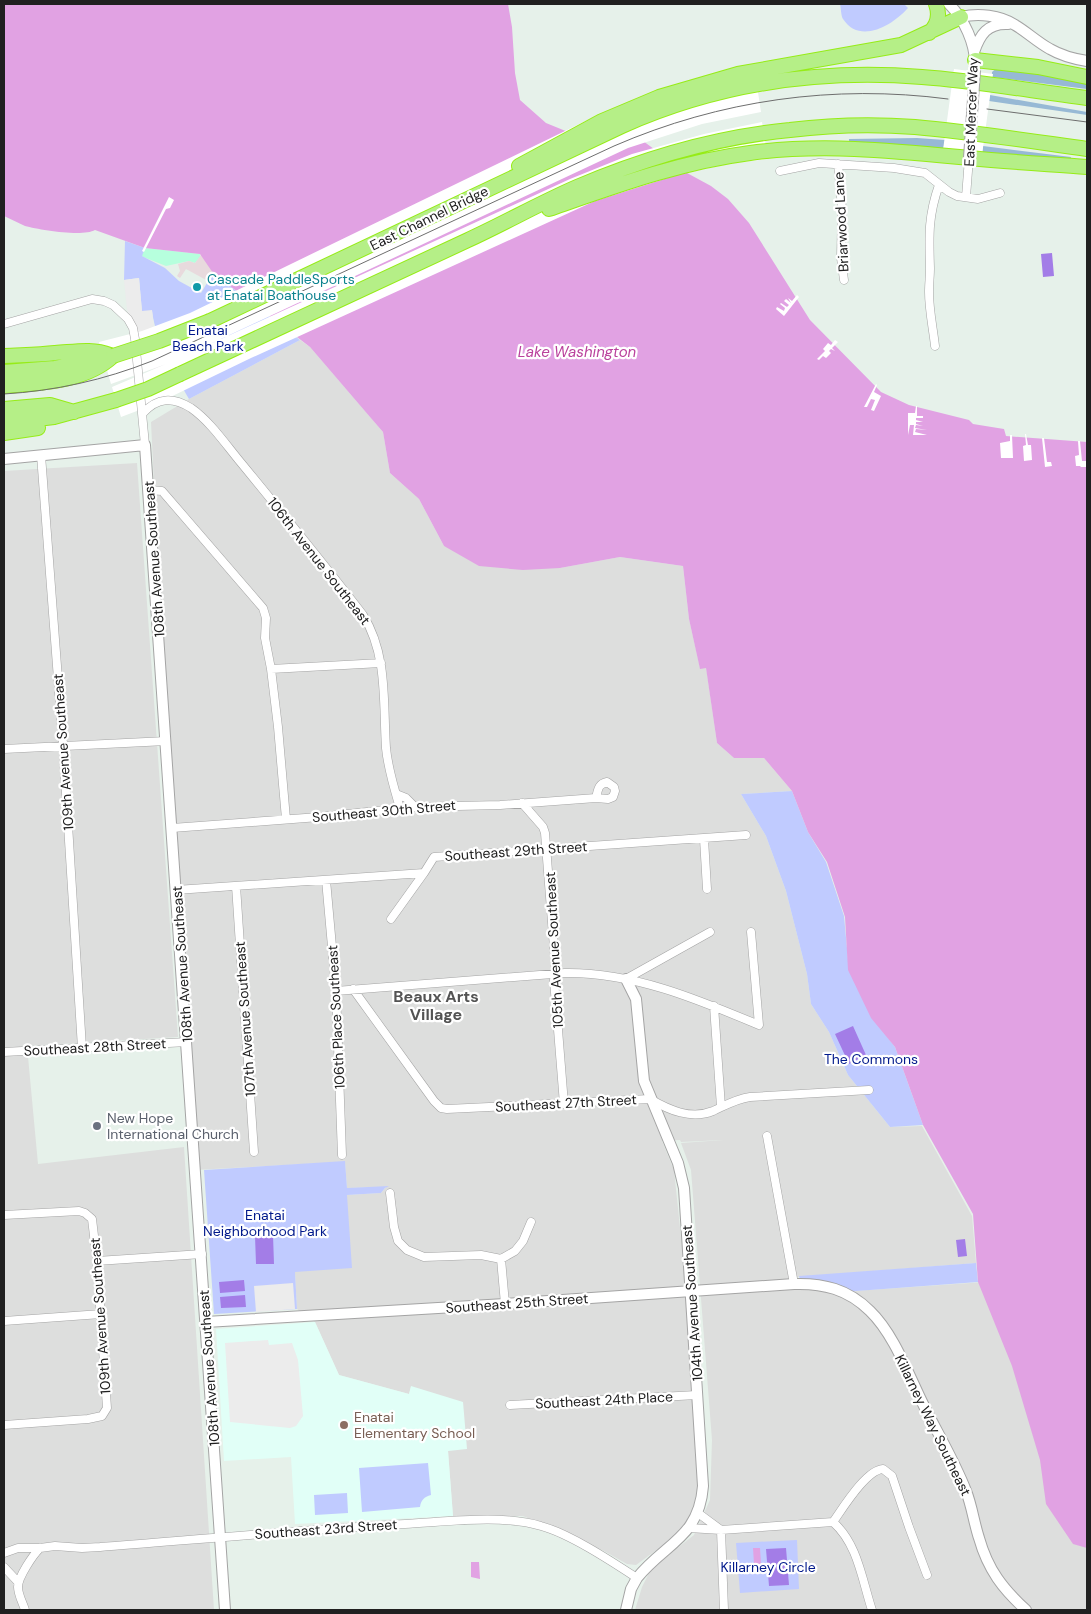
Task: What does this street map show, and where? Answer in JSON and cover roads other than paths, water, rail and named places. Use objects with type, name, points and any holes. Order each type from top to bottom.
[{"type":"highway","points":[[928,33],[933,29],[938,19],[936,4]]},
{"type":"highway","points":[[756,78],[901,45],[962,17]]},
{"type":"highway","points":[[975,61],[1038,67],[1087,77]]},
{"type":"highway","points":[[756,78],[888,75],[951,80],[1087,98]]},
{"type":"highway","name":"East Channel Bridge","points":[[106,358],[150,344],[210,321],[641,117],[756,78]]},
{"type":"highway","points":[[4,423],[35,420],[74,412],[148,389],[574,189],[640,163],[710,142],[764,133],[837,126],[914,127],[1087,149]]},
{"type":"highway","points":[[485,232],[656,172],[728,156],[767,151],[846,149],[928,153],[1087,167]]},
{"type":"highway","points":[[4,356],[88,350],[106,358]]},
{"type":"highway","points":[[4,372],[55,368],[106,358]]},
{"type":"highway","points":[[4,386],[36,383],[84,374],[106,358]]},
{"type":"highway","points":[[4,409],[50,405],[74,412]]},
{"type":"highway","points":[[4,434],[36,429],[74,412]]},
{"type":"street","name":"East Mercer Way","points":[[949,4],[962,17],[975,61],[966,197]]},
{"type":"street","points":[[962,17],[974,14],[1014,24],[1052,50],[1068,57],[1087,61]]},
{"type":"street","points":[[975,61],[980,36],[987,28],[1000,24],[1014,24]]},
{"type":"street","points":[[780,171],[819,163],[916,171],[926,173],[949,192],[966,197],[978,198],[1000,193]]},
{"type":"street","name":"Briarwood Lane","points":[[838,164],[842,208],[841,258],[844,280]]},
{"type":"street","points":[[935,346],[929,292],[928,242],[929,225],[939,185]]},
{"type":"street","name":"108th Avenue Southeast","points":[[4,324],[92,300],[104,301],[113,305],[128,319],[136,339],[149,490],[225,1610]]},
{"type":"street","name":"106th Avenue Southeast","points":[[143,412],[152,404],[162,400],[172,401],[191,409],[206,421],[264,490],[363,615],[376,642],[381,663],[386,748],[389,769],[400,808]]},
{"type":"street","points":[[4,459],[145,445]]},
{"type":"street","name":"109th Avenue Southeast","points":[[41,455],[63,745],[82,1048]]},
{"type":"street","points":[[149,490],[162,491],[263,608],[266,618],[265,638],[271,669],[286,819]]},
{"type":"street","points":[[271,669],[381,663]]},
{"type":"street","points":[[4,749],[166,740]]},
{"type":"street","points":[[396,794],[406,798],[415,806]]},
{"type":"street","name":"Southeast 30th Street","points":[[172,828],[415,806],[522,804],[596,798]]},
{"type":"street","name":"105th Avenue Southeast","points":[[522,804],[543,827],[548,849],[556,974],[554,980],[564,1104]]},
{"type":"street","name":"Southeast 29th Street","points":[[424,873],[434,857],[746,835]]},
{"type":"street","points":[[704,839],[707,889]]},
{"type":"street","points":[[176,890],[424,873]]},
{"type":"street","points":[[391,919],[424,873]]},
{"type":"street","name":"106th Place Southeast","points":[[326,880],[336,990],[342,1154]]},
{"type":"street","name":"107th Avenue Southeast","points":[[236,886],[254,1152]]},
{"type":"street","points":[[626,979],[710,932]]},
{"type":"street","points":[[336,990],[556,974],[594,973],[650,985],[714,1006],[758,1025],[752,932]]},
{"type":"street","name":"104th Avenue Southeast","points":[[626,979],[636,999],[644,1081],[675,1155],[682,1177],[703,1486],[698,1513],[689,1528],[643,1570],[631,1589],[626,1610]]},
{"type":"street","name":"Southeast 27th Street","points":[[353,989],[437,1105],[447,1109],[650,1099],[671,1110],[695,1115],[705,1114],[741,1098],[762,1095],[869,1090]]},
{"type":"street","points":[[714,1006],[721,1107]]},
{"type":"street","name":"Southeast 28th Street","points":[[4,1052],[187,1042]]},
{"type":"street","points":[[767,1136],[794,1284]]},
{"type":"street","points":[[390,1193],[395,1235],[402,1247],[424,1257],[481,1255],[501,1259],[516,1251],[523,1241],[531,1222]]},
{"type":"street","name":"109th Avenue Southeast","points":[[4,1215],[86,1212],[94,1224],[107,1408],[102,1416],[88,1420],[4,1425]]},
{"type":"street","points":[[97,1261],[202,1254]]},
{"type":"street","points":[[501,1259],[505,1304]]},
{"type":"street","name":"Southeast 25th Street","points":[[206,1322],[794,1284],[819,1284],[827,1286]]},
{"type":"street","name":"Killarney Way Southeast","points":[[827,1286],[858,1301],[880,1321],[895,1346],[966,1491],[982,1548],[993,1572],[1005,1590],[1026,1610]]},
{"type":"street","points":[[4,1320],[101,1314]]},
{"type":"street","name":"Southeast 24th Place","points":[[510,1405],[697,1394]]},
{"type":"street","points":[[689,1528],[720,1530],[833,1522],[866,1479],[874,1472],[883,1469],[892,1476],[927,1575]]},
{"type":"street","points":[[698,1513],[720,1530],[724,1610]]},
{"type":"street","name":"Southeast 23rd Street","points":[[4,1553],[18,1548],[55,1546],[100,1547],[304,1530],[467,1521],[528,1523],[561,1534],[637,1578]]},
{"type":"street","points":[[833,1522],[847,1537],[853,1548],[872,1610]]},
{"type":"street","points":[[18,1582],[34,1554],[40,1548]]},
{"type":"street","points":[[4,1567],[18,1582],[26,1610]]},
{"type":"water","name":"Lake Washington","points":[[4,4],[508,4],[512,27],[515,73],[520,100],[546,123],[595,143],[643,141],[687,173],[711,186],[728,199],[749,223],[810,320],[881,392],[909,405],[969,420],[973,424],[1004,429],[1006,436],[1087,442],[1087,1548],[1073,1544],[1046,1504],[1040,1460],[1012,1366],[978,1282],[973,1214],[923,1125],[895,1047],[871,1018],[848,970],[845,917],[827,862],[808,832],[792,791],[764,758],[734,758],[717,743],[706,668],[700,669],[689,619],[683,566],[620,557],[560,568],[523,570],[479,566],[444,546],[419,499],[390,473],[383,432],[310,347],[213,273],[200,254],[145,248],[95,230],[72,233],[32,228],[4,216]]},
{"type":"water","points":[[753,1548],[760,1548],[761,1564],[754,1564]]},
{"type":"water","points":[[471,1562],[479,1562],[480,1579],[471,1577]]},
{"type":"tram line","points":[[4,394],[79,384],[116,374],[152,361],[614,146],[654,130],[695,117],[736,107],[820,95],[905,95],[948,99]]},
{"type":"tram line","points":[[987,109],[1087,122]]},
{"type":"place","name":"Cascade PaddleSports at Enatai Boathouse","points":[[197,287]]},
{"type":"place","name":"New Hope International Church","points":[[97,1126]]},
{"type":"place","name":"Enatai Elementary School","points":[[344,1425]]},
{"type":"district","name":"Beaux Arts Village","points":[[436,1005]]},
{"type":"park label","name":"Enatai Beach Park","points":[[208,338]]},
{"type":"park label","name":"The Commons","points":[[871,1059]]},
{"type":"park label","name":"Enatai Neighborhood Park","points":[[265,1224]]},
{"type":"park label","name":"Killarney Circle","points":[[768,1567]]}]
